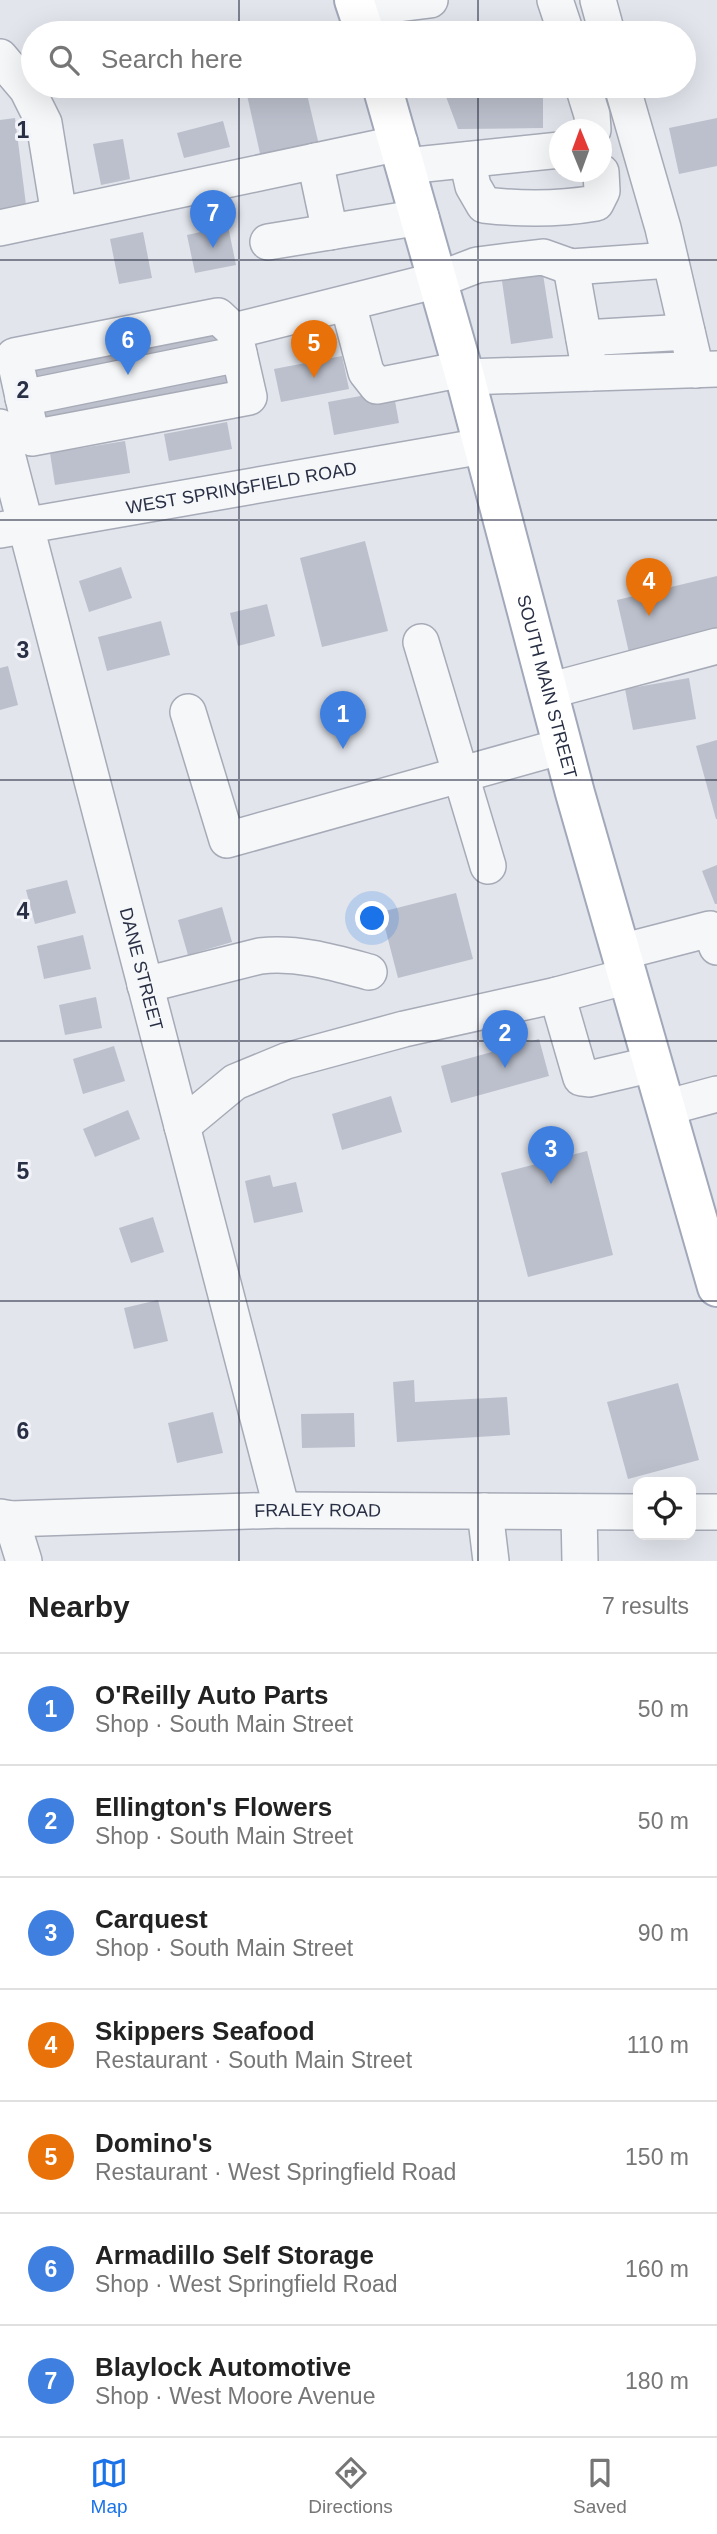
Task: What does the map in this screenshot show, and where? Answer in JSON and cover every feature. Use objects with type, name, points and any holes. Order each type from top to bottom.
[{"type":"main road","name":"SOUTH MAIN STREET","points":[[386,98],[464,373],[563,746],[716,1281]]},
{"type":"street","points":[[359,14],[430,0]]},
{"type":"street","points":[[555,0],[562,21]]},
{"type":"street","points":[[598,0],[604,21]]},
{"type":"street","points":[[0,57],[21,82]]},
{"type":"street","points":[[32,98],[44,123],[59,215]]},
{"type":"street","points":[[587,98],[592,119]]},
{"type":"street","points":[[348,303],[366,372],[377,386],[464,373],[706,370],[687,332],[625,98]]},
{"type":"street","points":[[0,228],[315,161],[403,155],[467,160],[549,151]]},
{"type":"street","points":[[467,160],[473,186],[484,205],[582,205],[596,202],[602,191],[602,182]]},
{"type":"street","points":[[315,161],[330,232]]},
{"type":"street","points":[[268,242],[421,217]]},
{"type":"street","points":[[237,343],[348,303],[438,280],[477,265],[543,257],[571,267],[670,260]]},
{"type":"street","points":[[571,267],[590,373]]},
{"type":"street","points":[[218,316],[237,343],[249,397],[32,438],[14,356],[218,316]]},
{"type":"street","points":[[584,338],[687,332]]},
{"type":"street","name":"DANE STREET","points":[[0,427],[13,528],[145,985],[282,1510]]},
{"type":"street","name":"WEST SPRINGFIELD ROAD","points":[[13,528],[483,446]]},
{"type":"street","points":[[421,642],[488,866]]},
{"type":"street","points":[[548,691],[717,646]]},
{"type":"street","points":[[188,712],[227,840],[563,746]]},
{"type":"street","points":[[182,1126],[235,1082],[286,1061],[404,1029],[556,995],[710,929],[717,947]]},
{"type":"street","points":[[145,985],[260,956],[279,954],[303,956],[369,972]]},
{"type":"street","points":[[556,995],[581,1078],[589,1079],[653,1064]]},
{"type":"street","points":[[666,1108],[717,1094]]},
{"type":"street","name":"FRALEY ROAD","points":[[6,1518],[282,1510],[633,1512]]},
{"type":"street","points":[[485,1511],[492,1561]]},
{"type":"street","points":[[579,1512],[580,1561]]},
{"type":"street","points":[[696,1512],[717,1512]]},
{"type":"street","points":[[6,1518],[24,1561]]},
{"type":"building","points":[[248,98],[308,98],[319,145],[261,158]]},
{"type":"building","points":[[446,98],[543,98],[543,128],[458,129]]},
{"type":"building","points":[[15,118],[26,205],[0,209],[0,120]]},
{"type":"building","points":[[717,118],[717,166],[679,174],[669,128]]},
{"type":"building","points":[[223,121],[230,147],[184,158],[177,133]]},
{"type":"building","points":[[123,139],[130,179],[101,185],[93,144]]},
{"type":"building","points":[[228,226],[236,265],[195,273],[187,235]]},
{"type":"building","points":[[143,232],[152,278],[119,284],[110,239]]},
{"type":"building","points":[[542,268],[553,338],[511,344],[501,274]]},
{"type":"building","points":[[216,330],[220,353],[31,385],[27,361]]},
{"type":"building","points":[[342,356],[349,389],[281,402],[274,369]]},
{"type":"building","points":[[228,372],[232,396],[40,429],[36,406]]},
{"type":"building","points":[[393,390],[399,423],[334,435],[328,402]]},
{"type":"building","points":[[227,422],[232,449],[169,461],[164,434]]},
{"type":"building","points":[[125,441],[130,473],[55,485],[50,453]]},
{"type":"building","points":[[365,541],[388,631],[322,647],[300,558]]},
{"type":"building","points":[[121,567],[132,598],[89,612],[79,581]]},
{"type":"building","points":[[717,576],[717,636],[630,657],[617,600]]},
{"type":"building","points":[[267,604],[275,636],[238,646],[230,613]]},
{"type":"building","points":[[161,621],[170,655],[107,671],[98,637]]},
{"type":"building","points":[[8,666],[18,705],[0,710],[0,668]]},
{"type":"building","points":[[689,678],[696,719],[633,730],[625,689]]},
{"type":"building","points":[[717,740],[717,819],[716,819],[696,746]]},
{"type":"building","points":[[717,865],[717,904],[715,904],[702,871]]},
{"type":"building","points":[[67,880],[76,913],[35,924],[26,890]]},
{"type":"building","points":[[456,893],[473,959],[398,978],[381,912]]},
{"type":"building","points":[[222,907],[232,942],[188,955],[178,920]]},
{"type":"building","points":[[83,935],[91,969],[44,979],[37,946]]},
{"type":"building","points":[[96,997],[102,1028],[65,1035],[59,1005]]},
{"type":"building","points":[[539,1039],[549,1076],[451,1103],[441,1066]]},
{"type":"building","points":[[114,1046],[125,1081],[83,1094],[73,1059]]},
{"type":"building","points":[[391,1096],[402,1132],[342,1150],[332,1114]]},
{"type":"building","points":[[128,1110],[140,1139],[95,1157],[83,1129]]},
{"type":"building","points":[[587,1151],[613,1255],[528,1277],[501,1173]]},
{"type":"building","points":[[270,1175],[273,1187],[296,1182],[303,1212],[254,1223],[245,1181]]},
{"type":"building","points":[[153,1217],[164,1252],[131,1263],[119,1228]]},
{"type":"building","points":[[158,1300],[168,1341],[134,1349],[124,1308]]},
{"type":"building","points":[[414,1380],[415,1402],[507,1397],[510,1435],[397,1442],[393,1382]]},
{"type":"building","points":[[678,1383],[699,1460],[628,1479],[607,1402]]},
{"type":"building","points":[[213,1412],[223,1453],[177,1463],[168,1423]]},
{"type":"building","points":[[354,1413],[355,1447],[302,1448],[301,1414]]},
{"type":"place","name":"Blaylock Automotive","points":[[213,248]]},
{"type":"place","name":"Armadillo Self Storage","points":[[128,375]]},
{"type":"place","name":"Domino's","points":[[314,378]]},
{"type":"place","name":"Skippers Seafood","points":[[649,616]]},
{"type":"place","name":"O'Reilly Auto Parts","points":[[343,749]]},
{"type":"place","name":"Ellington's Flowers","points":[[505,1068]]},
{"type":"place","name":"Carquest","points":[[551,1184]]}]
